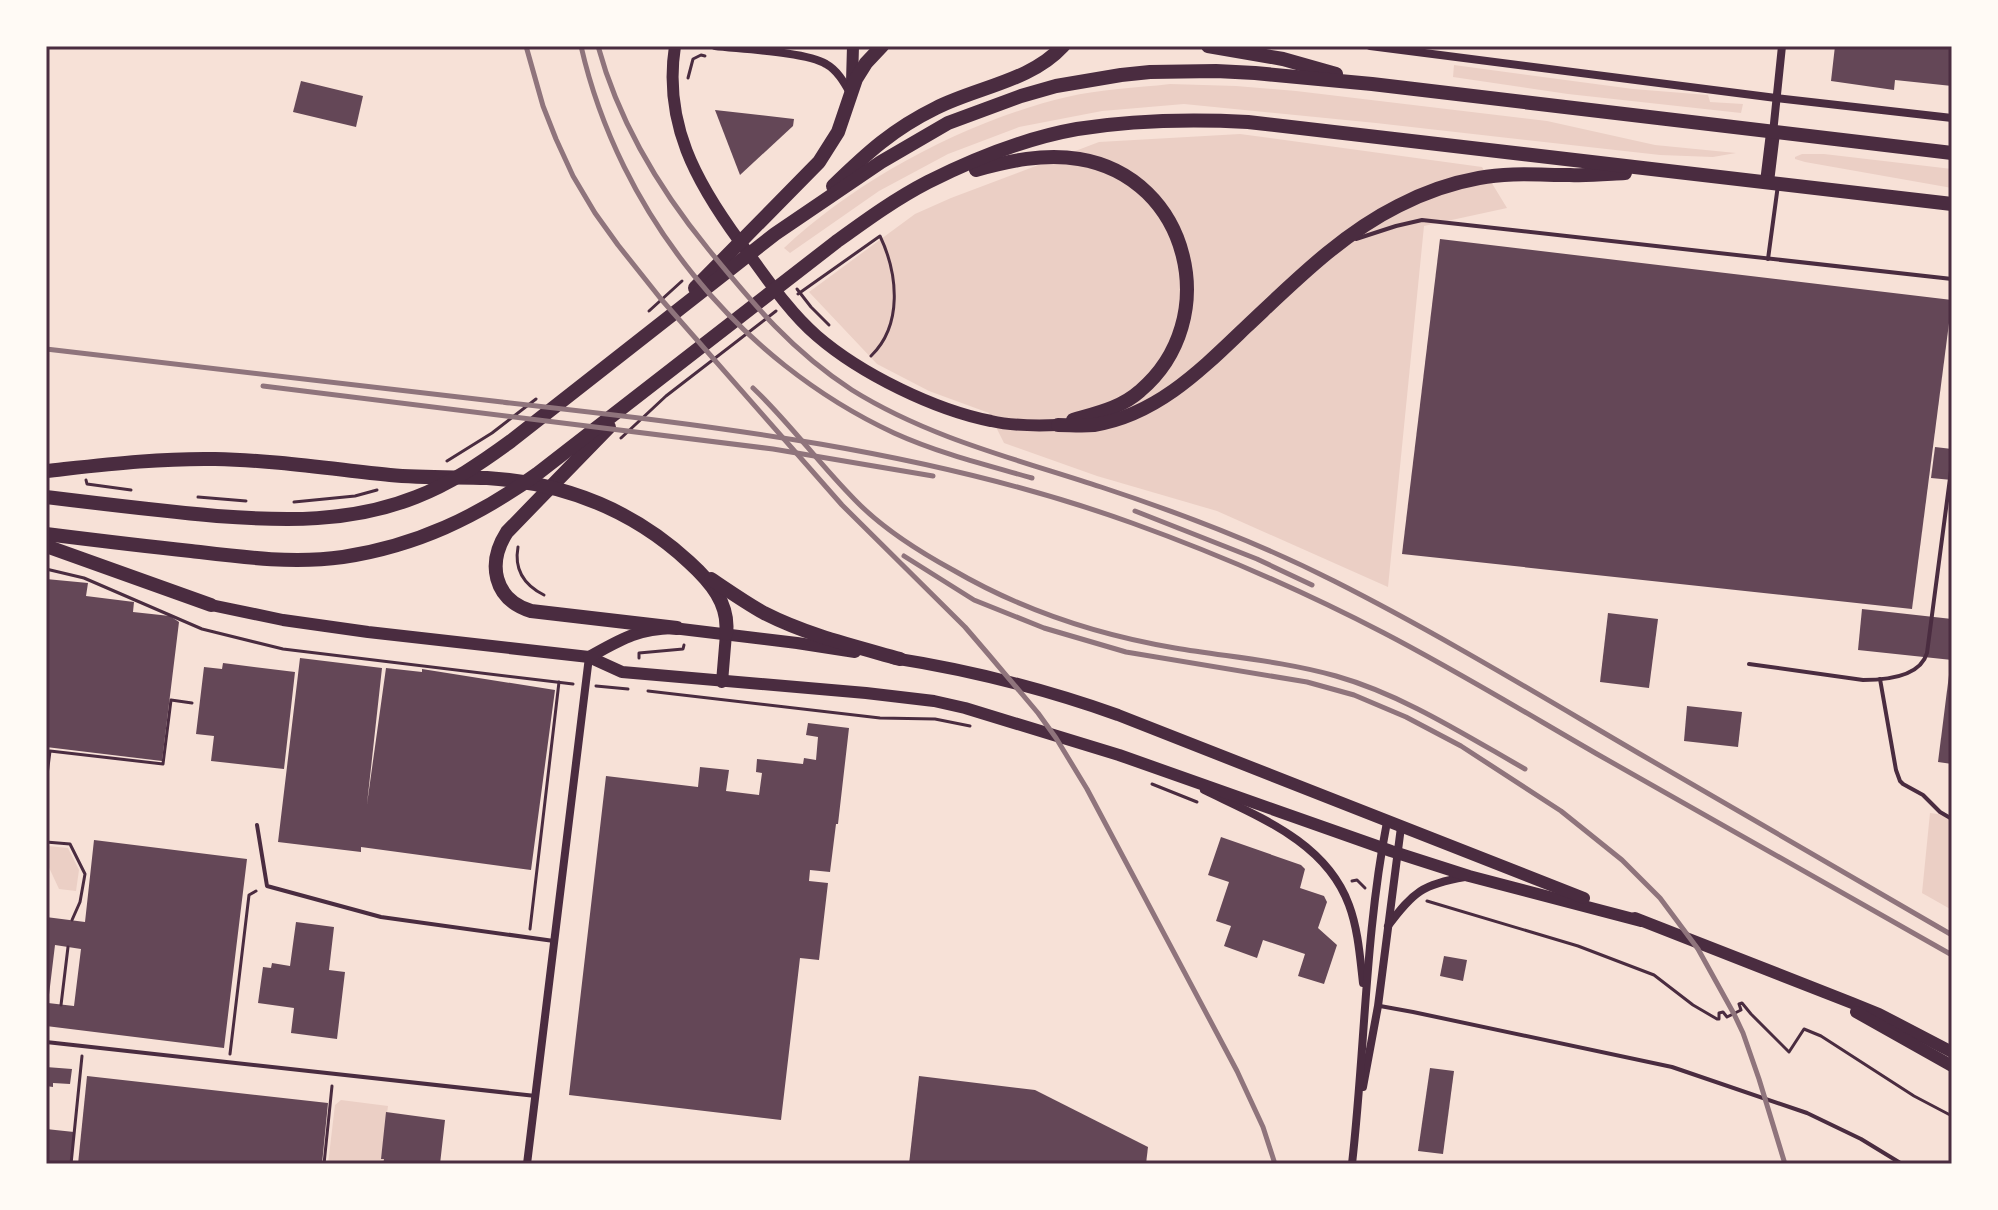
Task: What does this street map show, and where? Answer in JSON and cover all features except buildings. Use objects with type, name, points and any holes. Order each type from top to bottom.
[{"type":"highway","points":[[653,332],[824,154],[838,132],[851,92],[866,63],[882,46]]},
{"type":"highway","points":[[810,209],[871,149],[891,134],[935,108],[1036,68],[1063,46]]},
{"type":"highway","points":[[1208,46],[1283,59],[1372,84]]},
{"type":"highway","points":[[46,497],[200,515],[288,520],[355,514],[418,497],[491,455],[653,332],[775,234],[881,162],[948,123],[1056,86],[1150,72],[1255,73],[1372,84],[1952,153]]},
{"type":"highway","points":[[46,534],[269,560],[341,557],[411,541],[461,521],[502,499],[801,269],[878,213],[926,183],[1004,150],[1075,130],[1117,124],[1193,120],[1248,122],[1952,204]]},
{"type":"highway","points":[[1773,133],[1773,182]]},
{"type":"highway","points":[[926,183],[1021,160],[1080,159],[1117,171],[1133,181],[1169,220],[1185,258],[1187,297],[1185,319],[1169,357],[1140,391],[1123,403],[1058,425]]},
{"type":"highway","points":[[1058,425],[1091,425],[1109,421],[1167,396],[1205,367],[1356,229],[1420,195],[1478,178],[1506,174],[1574,176],[1673,171]]},
{"type":"highway","points":[[646,390],[525,513],[501,542],[495,560],[502,590],[524,609],[677,628]]},
{"type":"highway","points":[[46,471],[175,459],[229,459],[534,484],[583,496],[647,528],[698,570],[747,603],[781,621],[900,659]]},
{"type":"highway","points":[[46,546],[211,605]]},
{"type":"highway","points":[[698,570],[723,605],[726,634]]},
{"type":"main road","points":[[675,46],[672,81],[677,125],[698,178],[760,270],[808,327],[842,355],[872,374],[929,401],[989,421],[1013,425],[1058,425]]},
{"type":"main road","points":[[851,92],[853,46]]},
{"type":"main road","points":[[211,605],[339,628],[589,657],[622,672],[934,701],[1097,748],[1469,876],[1641,921]]},
{"type":"main road","points":[[589,657],[630,635],[677,628],[900,659],[971,672],[1046,691],[1172,735],[1387,822],[1764,967],[1879,1014],[1952,1052]]},
{"type":"main road","points":[[722,682],[726,634]]},
{"type":"main road","points":[[1808,985],[1952,1066]]},
{"type":"street","points":[[715,46],[820,60],[841,78],[851,92]]},
{"type":"street","points":[[1370,46],[1952,118]]},
{"type":"street","points":[[1773,133],[1782,46]]},
{"type":"street","points":[[527,1164],[589,657]]},
{"type":"street","points":[[1163,770],[1258,817],[1320,858],[1339,882],[1354,921],[1364,1002]]},
{"type":"street","points":[[1352,1164],[1364,1002],[1387,822]]},
{"type":"street","points":[[1355,1131],[1378,1006],[1401,827]]},
{"type":"street","points":[[1387,928],[1419,891],[1469,876]]},
{"type":"street","points":[[1364,1002],[1378,1006]]},
{"type":"lane","points":[[1768,259],[1773,182]]},
{"type":"lane","points":[[1337,245],[1422,220],[1952,279]]},
{"type":"lane","points":[[1749,664],[1863,680],[1880,679],[1918,668],[1926,659],[1952,463]]},
{"type":"lane","points":[[1880,679],[1900,781],[1952,819]]},
{"type":"lane","points":[[257,825],[267,886],[381,917],[554,941]]},
{"type":"lane","points":[[1378,1006],[1672,1067],[1807,1113],[1861,1139],[1902,1164]]},
{"type":"lane","points":[[46,1042],[536,1096]]},
{"type":"path","points":[[789,302],[826,273]]},
{"type":"path","points":[[641,318],[686,277]]},
{"type":"path","points":[[618,441],[666,396],[777,311]]},
{"type":"path","points":[[438,467],[492,433],[542,395]]},
{"type":"path","points":[[84,467],[87,484],[142,491]]},
{"type":"path","points":[[286,502],[377,491]]},
{"type":"path","points":[[198,497],[253,501]]},
{"type":"path","points":[[46,569],[84,578],[202,629],[283,649],[880,718],[935,719],[978,728]]},
{"type":"path","points":[[529,937],[559,682]]},
{"type":"path","points":[[46,783],[50,751],[163,764],[171,700],[192,703]]},
{"type":"path","points":[[1143,780],[1201,803]]},
{"type":"path","points":[[46,842],[70,844],[85,874],[80,902],[72,920]]},
{"type":"path","points":[[1339,882],[1357,880],[1368,891],[1376,893]]},
{"type":"path","points":[[229,1063],[249,895],[267,886]]},
{"type":"path","points":[[1410,898],[1578,946],[1654,975],[1717,1019],[1719,1013],[1723,1012],[1727,1017],[1741,1010],[1739,1004],[1742,1003],[1789,1052],[1804,1029],[1821,1036],[1914,1096],[1952,1116]]},
{"type":"path","points":[[61,1005],[68,947]]},
{"type":"path","points":[[71,1164],[84,1046]]},
{"type":"path","points":[[324,1164],[334,1074]]},
{"type":"shaded area","points":[[1454,65],[1633,89],[1708,95],[1710,102],[1743,104],[1741,113],[1568,94],[1453,77]]},
{"type":"shaded area","points":[[1170,84],[1296,91],[1547,121],[1655,145],[1736,153],[1713,157],[1660,155],[1184,104],[1102,111],[1019,127],[948,154],[879,191],[790,253],[784,248],[845,199],[880,176],[953,137],[1029,107],[1067,97]]},
{"type":"shaded area","points":[[1240,134],[1482,167],[1507,208],[1424,226],[1388,587],[1217,511],[1097,476],[1004,443],[989,413],[929,391],[877,364],[809,292],[915,214],[1099,142]]},
{"type":"shaded area","points":[[1802,154],[1952,169],[1952,188],[1795,159]]},
{"type":"shaded area","points":[[1930,813],[1952,816],[1952,910],[1922,893]]},
{"type":"shaded area","points":[[48,846],[68,848],[79,870],[76,891],[59,889],[46,861]]},
{"type":"shaded area","points":[[341,1100],[388,1106],[381,1159],[384,1159],[383,1164],[328,1164],[335,1105]]},
{"type":"railway","points":[[526,46],[543,106],[573,176],[618,245],[661,299],[842,505],[965,627],[1056,738],[1087,789],[1237,1071],[1263,1127],[1275,1164]]},
{"type":"railway","points":[[581,46],[599,108],[624,167],[656,223],[694,275],[737,323],[785,366],[838,403],[894,433],[945,453],[1032,478]]},
{"type":"railway","points":[[598,46],[629,128],[657,179],[691,227],[775,326],[830,375],[852,390],[881,407],[942,434],[1190,518],[1334,581],[1488,665],[1952,935]]},
{"type":"railway","points":[[46,349],[741,432],[900,459],[1055,498],[1132,523],[1228,560],[1384,633],[1952,955]]},
{"type":"railway","points":[[263,386],[773,449],[933,476]]},
{"type":"railway","points":[[753,388],[866,511],[914,547],[1005,597],[1060,619],[1117,636],[1296,667],[1361,684],[1433,717],[1525,769]]},
{"type":"railway","points":[[1135,511],[1257,559],[1312,585]]},
{"type":"railway","points":[[904,556],[974,600],[1044,628],[1126,652],[1307,682],[1354,695],[1406,717],[1461,746],[1561,811],[1622,860],[1660,898],[1698,949],[1743,1033],[1785,1164]]}]
